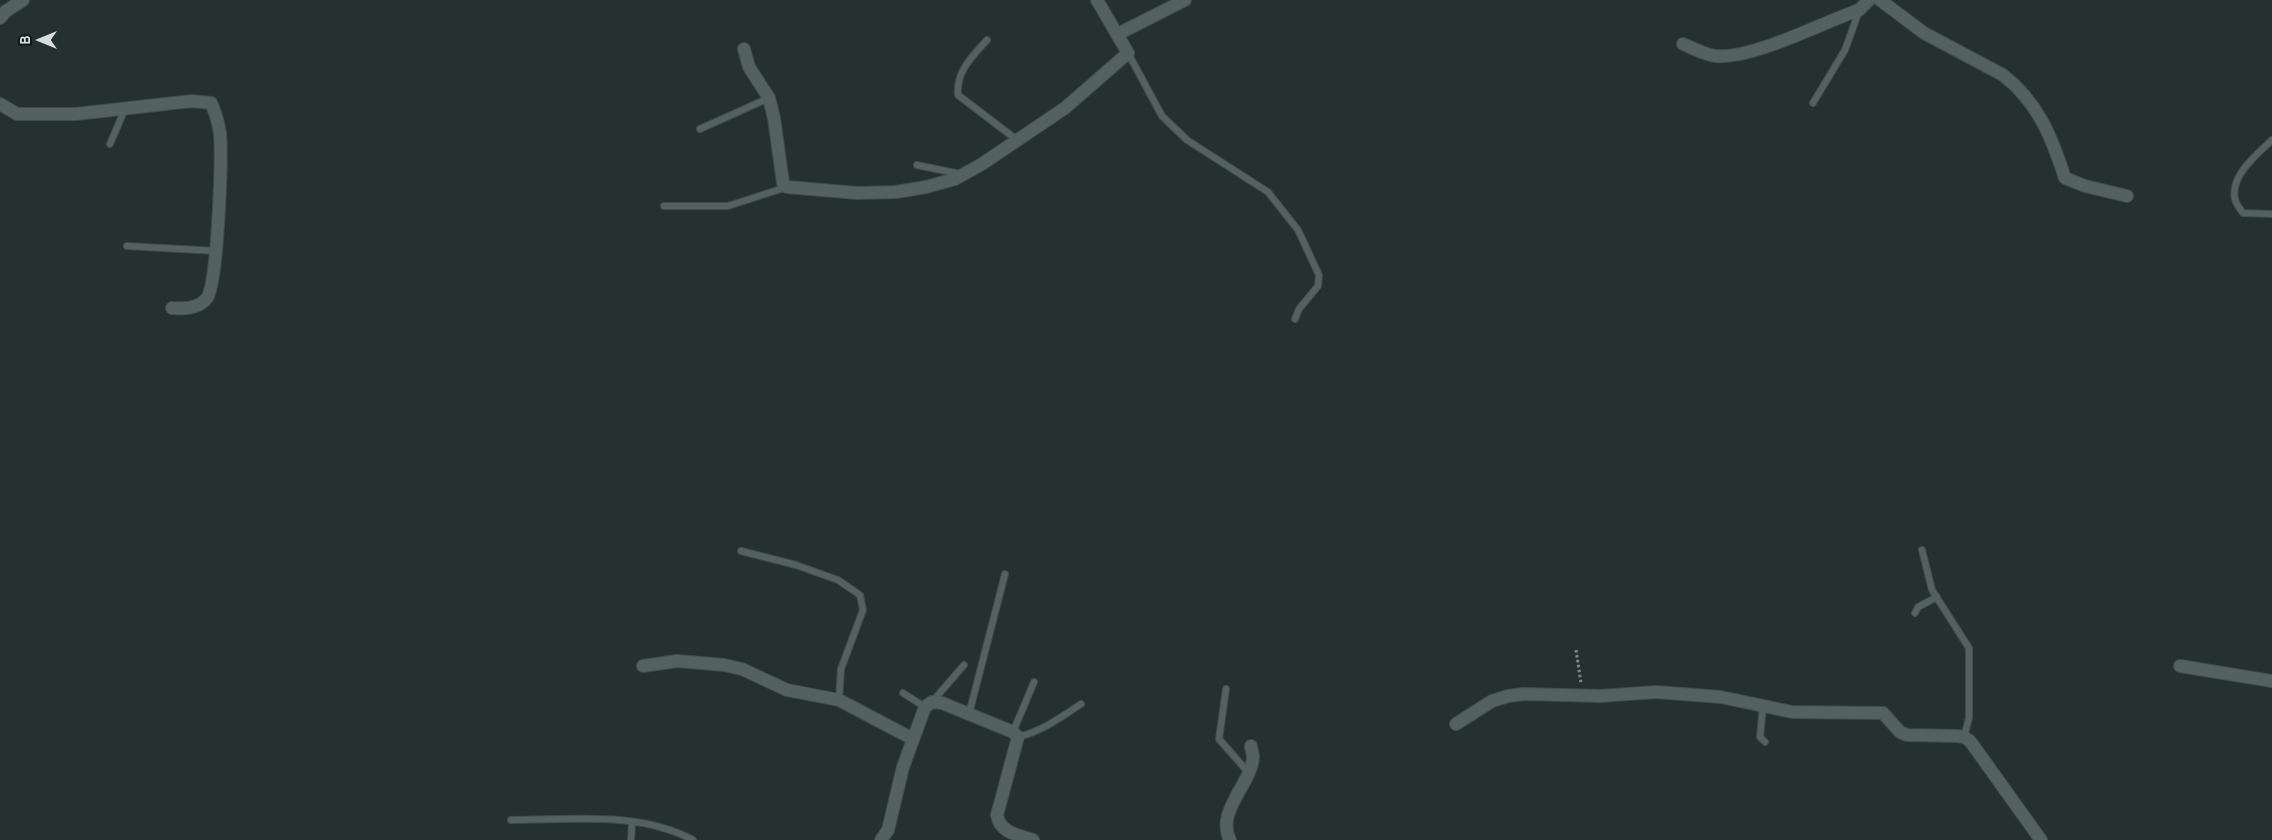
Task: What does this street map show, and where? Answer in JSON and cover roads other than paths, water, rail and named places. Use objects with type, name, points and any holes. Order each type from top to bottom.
[{"type":"street","points":[[0,18],[6,11],[24,0]]},
{"type":"street","points":[[744,49],[749,67],[769,98],[784,183],[787,187],[857,193],[896,192],[926,187],[963,174],[1065,108],[1128,53],[1097,0]]},
{"type":"street","points":[[1683,44],[1714,56],[1737,56],[1859,10],[1869,0]]},
{"type":"street","points":[[1880,0],[1924,33],[2003,75],[2015,84],[2046,126],[2065,178],[2085,186],[2127,196]]},
{"type":"street","points":[[1118,34],[1183,1]]},
{"type":"street","points":[[0,104],[17,114],[76,114],[192,101],[211,103],[216,112],[220,134],[217,251],[208,297],[199,305],[184,310],[172,308]]},
{"type":"street","points":[[643,666],[677,661],[724,665],[742,669],[787,690],[839,700],[913,740]]},
{"type":"street","points":[[2180,666],[2272,681]]},
{"type":"street","points":[[1456,724],[1492,701],[1524,694],[1583,696],[1656,692],[1721,697],[1792,712],[1883,713],[1907,735],[1964,737],[1970,741],[2042,840]]},
{"type":"street","points":[[881,840],[888,830],[900,778],[913,740],[929,705],[942,702],[1016,735],[997,815],[999,824],[1006,830],[1033,840]]},
{"type":"street","points":[[1230,840],[1227,826],[1233,802],[1253,758],[1251,746]]},
{"type":"lane","points":[[1813,103],[1845,50],[1859,10]]},
{"type":"lane","points":[[987,40],[960,73],[957,83],[958,95],[1018,140]]},
{"type":"lane","points":[[1128,53],[1162,116],[1188,140],[1268,192],[1298,230],[1318,275],[1318,286],[1299,309],[1295,320]]},
{"type":"lane","points":[[700,128],[769,98]]},
{"type":"lane","points":[[110,144],[125,108]]},
{"type":"lane","points":[[2272,140],[2246,167],[2234,184],[2235,201],[2243,213],[2272,214]]},
{"type":"lane","points":[[917,165],[963,174]]},
{"type":"lane","points":[[664,206],[728,206],[787,187]]},
{"type":"lane","points":[[127,246],[217,251]]},
{"type":"lane","points":[[1922,550],[1932,590],[1968,648],[1968,718],[1964,737]]},
{"type":"lane","points":[[741,551],[796,565],[838,580],[860,595],[863,610],[841,669],[839,700]]},
{"type":"lane","points":[[968,714],[1005,574]]},
{"type":"lane","points":[[1915,613],[1918,607],[1937,598]]},
{"type":"lane","points":[[903,693],[929,705],[964,665]]},
{"type":"lane","points":[[1034,682],[1016,735],[1034,733],[1050,725],[1081,704]]},
{"type":"lane","points":[[1226,689],[1220,739],[1248,772]]},
{"type":"lane","points":[[1763,706],[1759,732],[1760,737],[1765,742]]},
{"type":"lane","points":[[511,820],[648,822],[694,840]]},
{"type":"lane","points":[[631,840],[632,822]]}]
